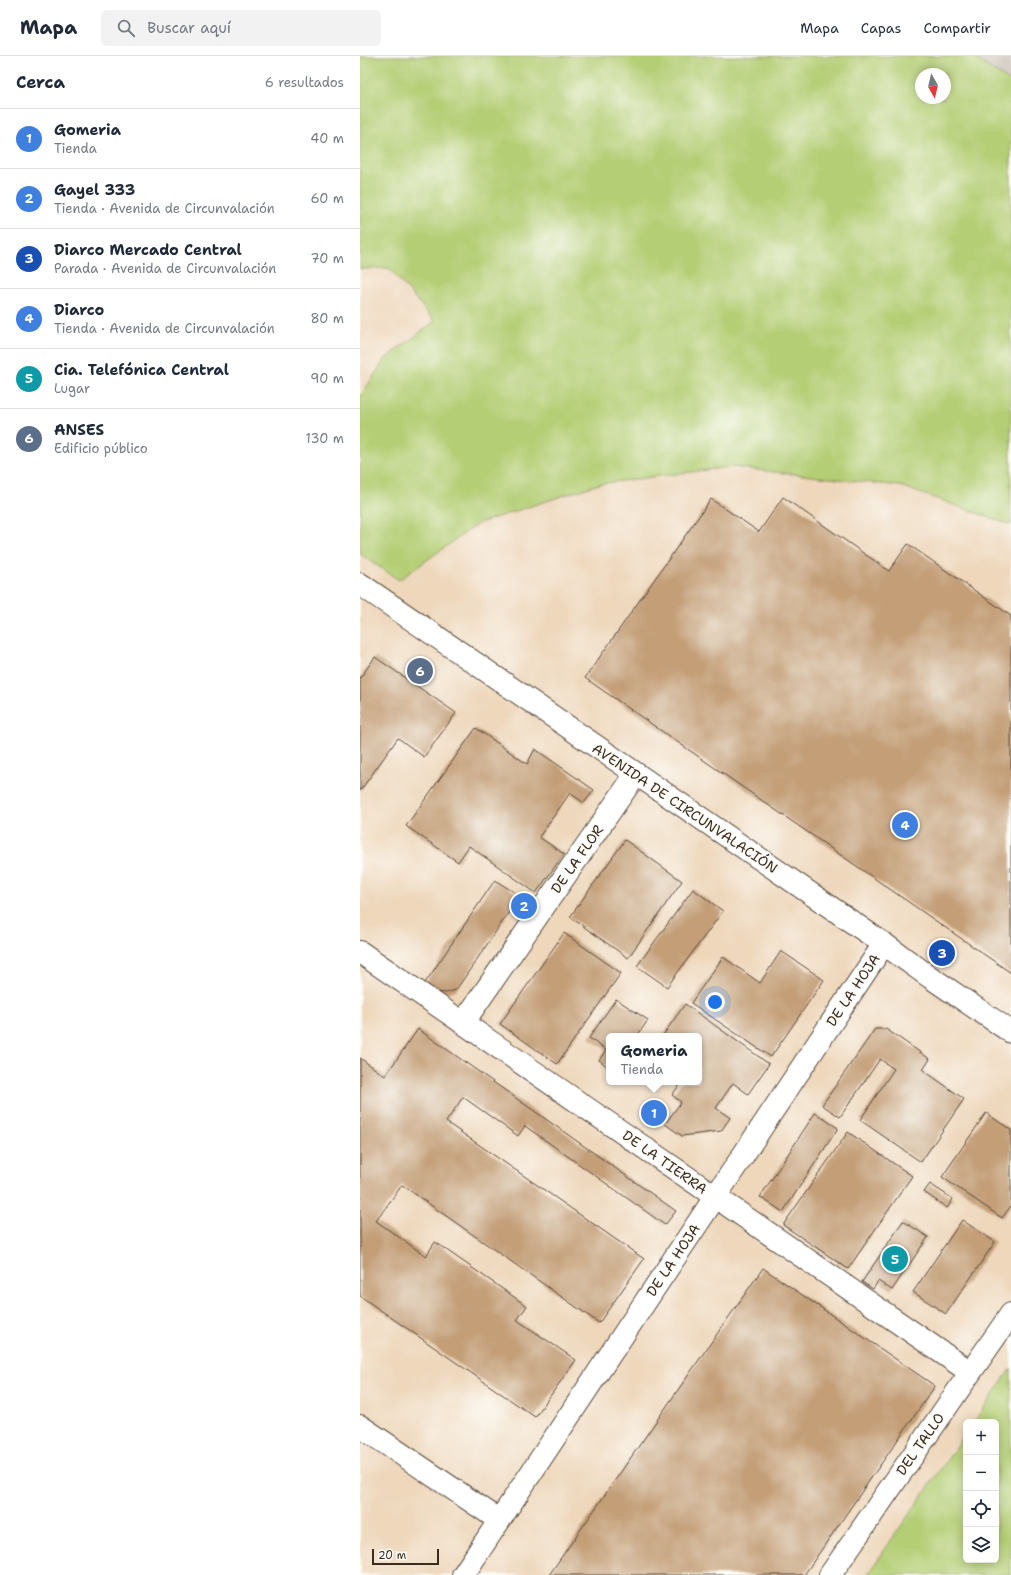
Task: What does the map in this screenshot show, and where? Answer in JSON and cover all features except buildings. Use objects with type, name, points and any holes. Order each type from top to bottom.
[{"type":"street","name":"AVENIDA DE CIRCUNVALACIÓN","points":[[360,584],[884,944],[930,978],[1011,1032]]},
{"type":"street","name":"DE LA FLOR","points":[[463,1023],[636,774]]},
{"type":"street","name":"DE LA HOJA","points":[[463,1575],[884,944]]},
{"type":"street","name":"DE LA TIERRA","points":[[360,952],[970,1372]]},
{"type":"street","name":"DEL TALLO","points":[[830,1575],[1011,1314]]},
{"type":"street","points":[[360,1426],[499,1520]]},
{"type":"shaded area","points":[[360,56],[973,56],[1011,82],[1011,1368],[976,1419],[963,1419],[963,1437],[867,1575],[360,1575]]},
{"type":"shaded area","points":[[973,56],[1011,56],[1011,82],[999,74]]},
{"type":"green space","points":[[360,56],[972,56],[1011,82],[1011,525],[900,486],[730,467],[599,484],[479,523],[399,580],[360,554],[360,397],[385,359],[435,321],[389,268],[360,269]]},
{"type":"green space","points":[[1011,1368],[1011,1575],[867,1575],[963,1437],[963,1563],[999,1563],[999,1419],[976,1419]]},
{"type":"place","name":"ANSES","points":[[420,671]]},
{"type":"place","name":"Diarco","points":[[905,825]]},
{"type":"place","name":"Gayel 333","points":[[524,906]]},
{"type":"place","name":"Diarco Mercado Central","points":[[942,953]]},
{"type":"place","name":"Gomeria","points":[[654,1113]]},
{"type":"place","name":"Cia. Telefónica Central","points":[[895,1259]]}]
